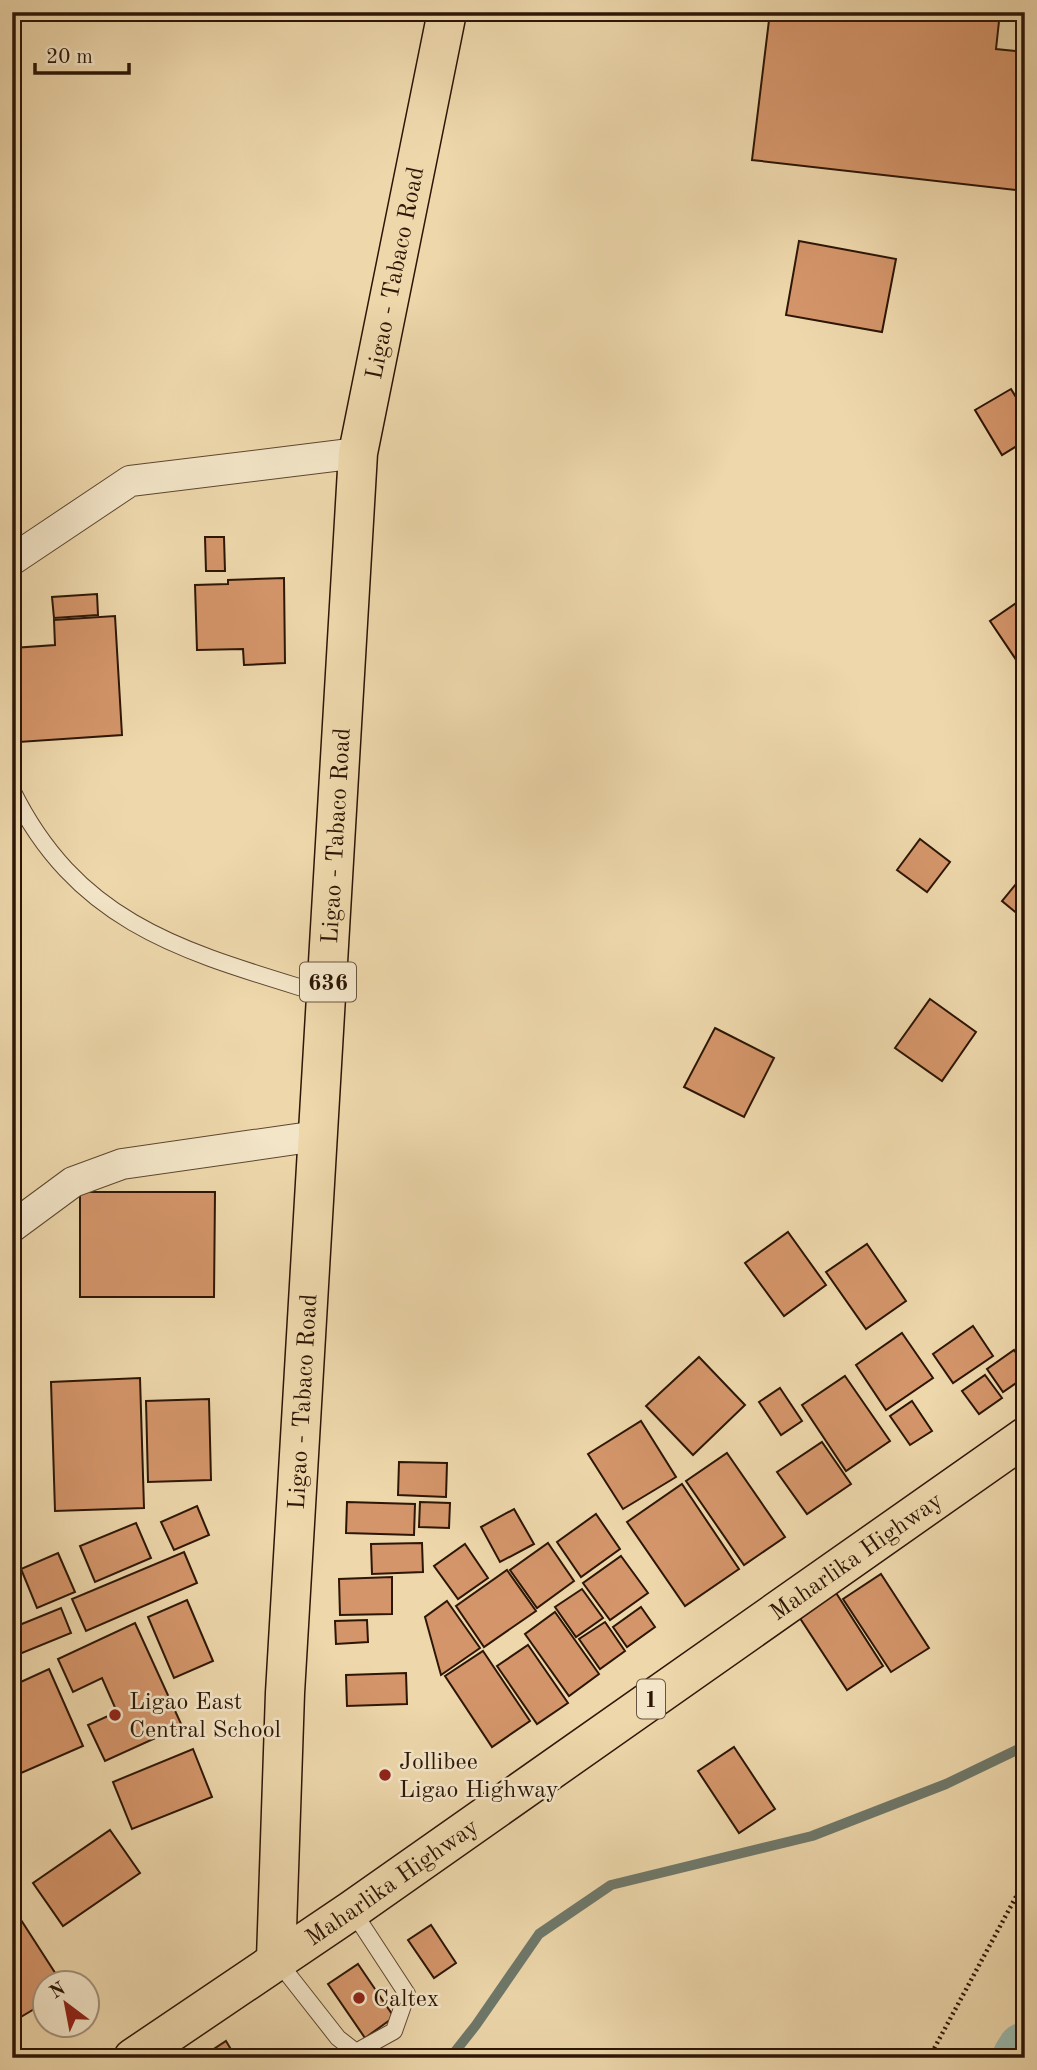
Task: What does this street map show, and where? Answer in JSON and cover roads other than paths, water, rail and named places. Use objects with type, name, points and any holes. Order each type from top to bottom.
[{"type":"main road","name":"Ligao - Tabaco Road","points":[[276,1959],[285,1693],[358,453],[447,12]]},
{"type":"main road","name":"Maharlika Highway","points":[[133,2058],[352,1910],[1025,1437]]},
{"type":"street","points":[[12,560],[130,481],[358,453]]},
{"type":"street","points":[[12,1227],[73,1182],[122,1164],[317,1136]]},
{"type":"lane","points":[[12,790],[25,815],[67,874],[132,925],[207,959],[327,996]]},
{"type":"lane","points":[[276,1959],[338,2038],[356,2052],[394,2031],[407,1994],[352,1910]]},
{"type":"waterway","points":[[450,2058],[539,1934],[611,1885],[812,1836],[946,1784],[1025,1746]]},
{"type":"waterway","points":[[1020,2058],[1025,2050]]},
{"type":"place","name":"Ligao East Central School","points":[[115,1715]]},
{"type":"place","name":"Jollibee Ligao Highway","points":[[385,1775]]},
{"type":"place","name":"Caltex","points":[[359,1998]]}]
